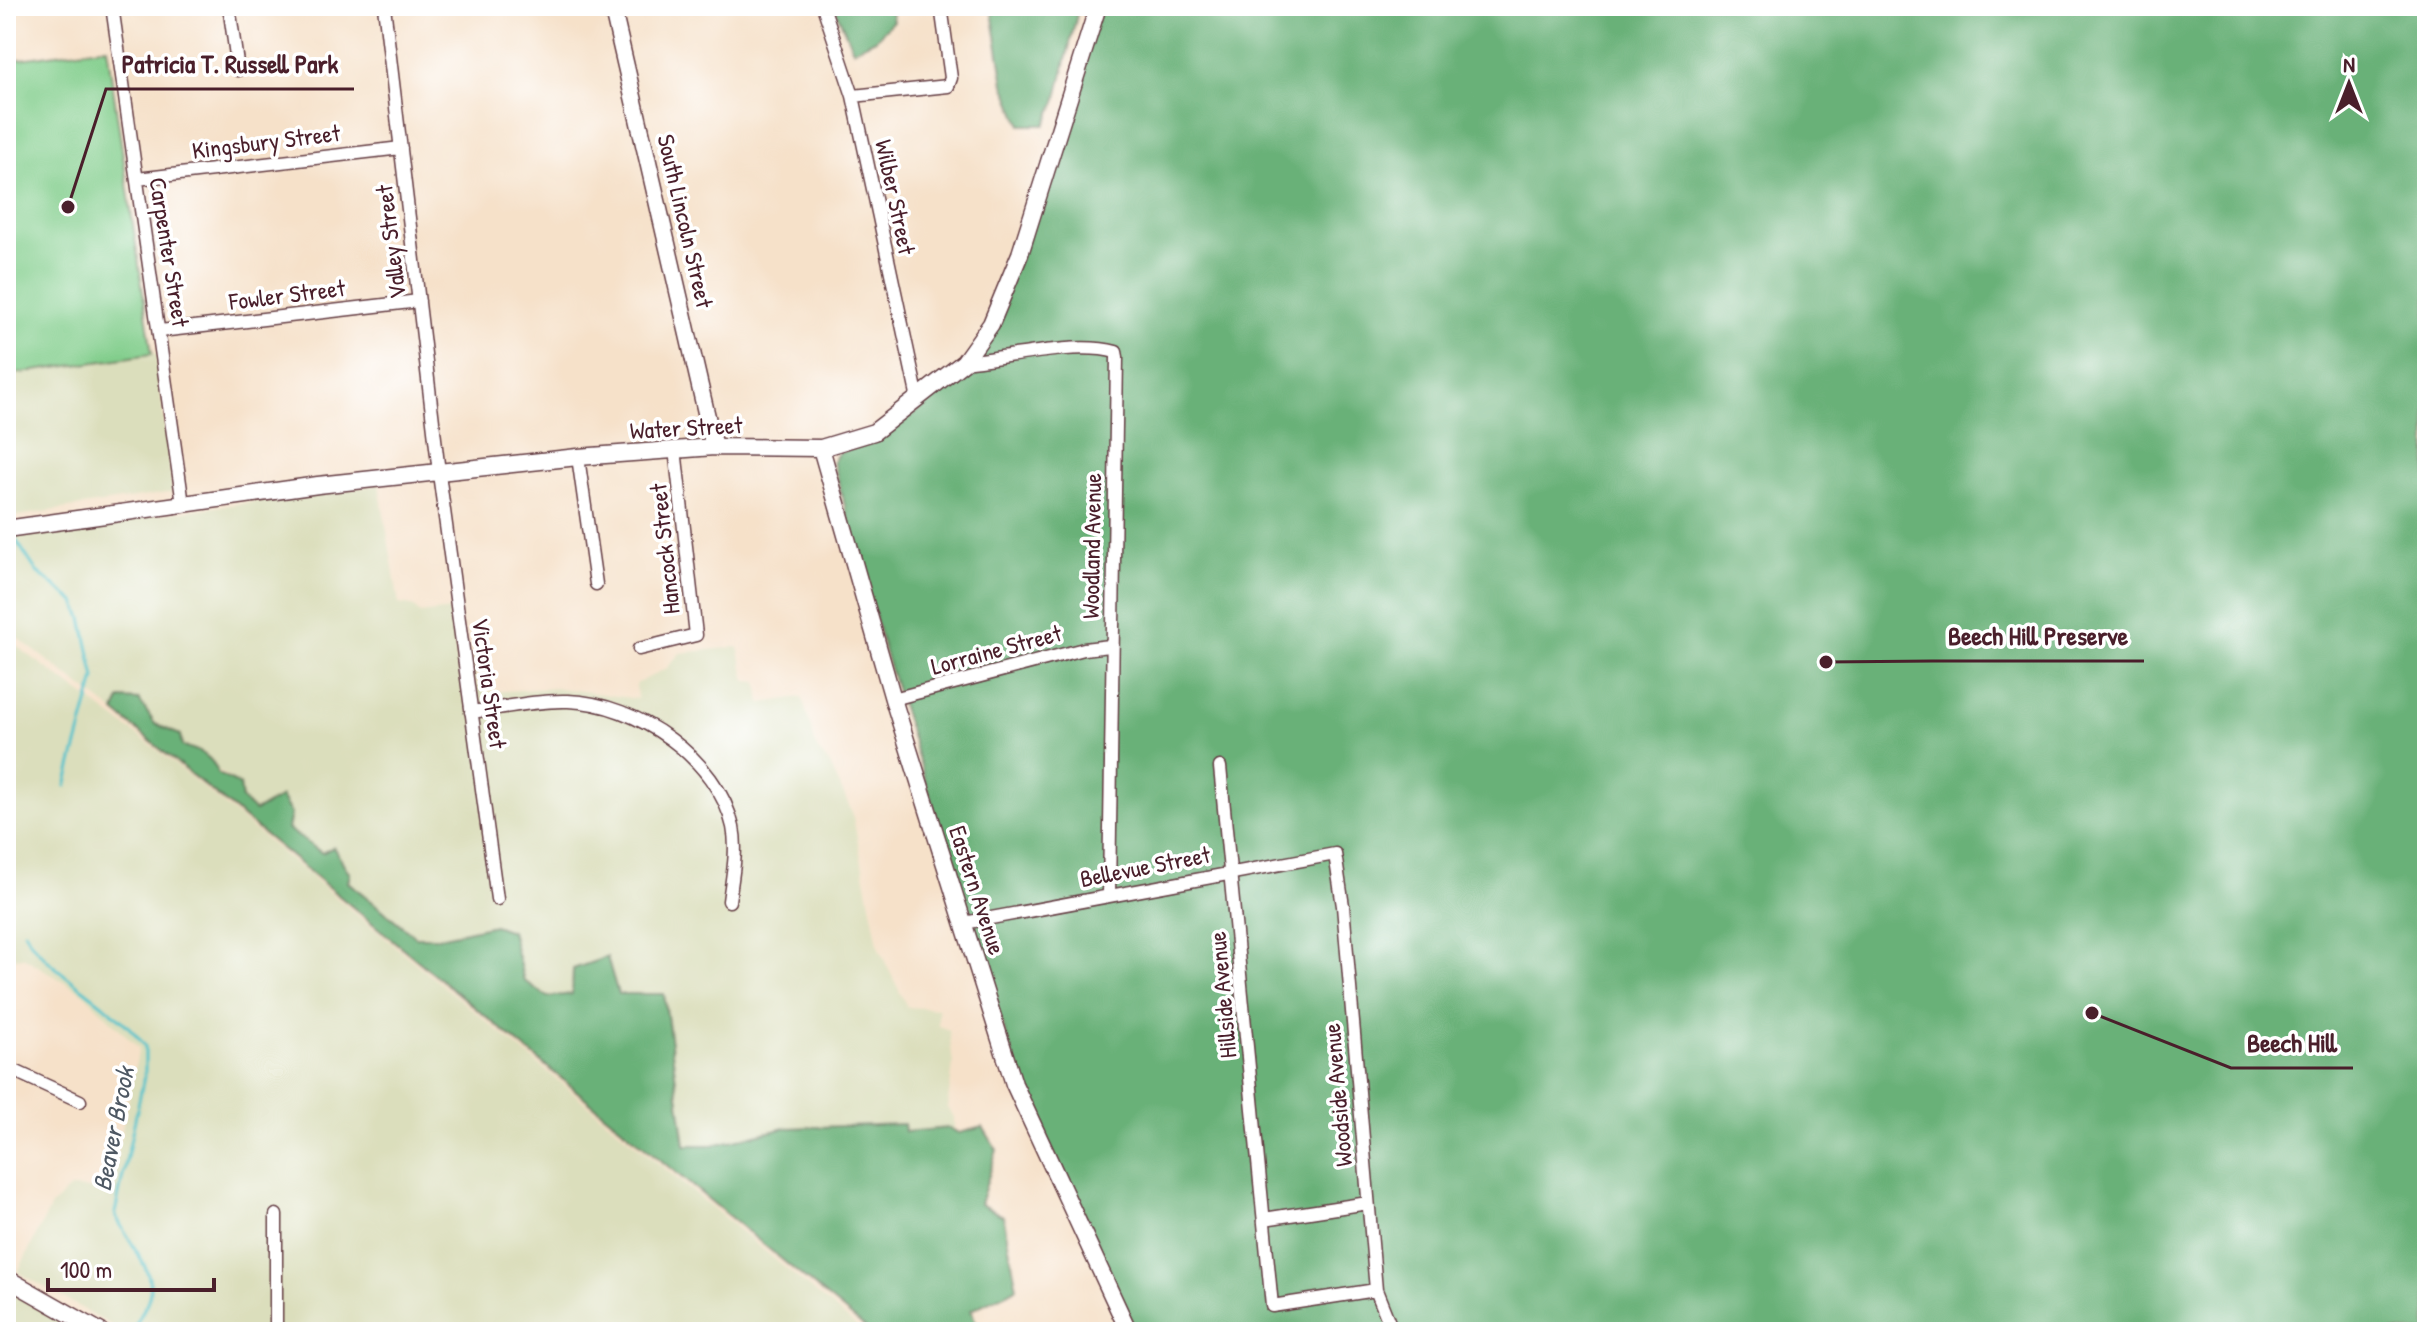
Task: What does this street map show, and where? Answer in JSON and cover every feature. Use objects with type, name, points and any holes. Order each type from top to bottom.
[{"type":"street","name":"Carpenter Street","points":[[112,6],[183,504]]},
{"type":"street","points":[[229,6],[238,70]]},
{"type":"street","name":"Valley Street","points":[[384,6],[439,472]]},
{"type":"street","name":"South Lincoln Street","points":[[612,6],[714,447]]},
{"type":"street","name":"Wilber Street","points":[[823,6],[853,96],[918,399]]},
{"type":"street","points":[[853,96],[948,86],[951,78],[941,6]]},
{"type":"street","name":"Water Street","points":[[6,529],[183,504],[578,457],[714,447],[821,448],[874,432],[964,362],[991,324],[1014,272],[1098,6]]},
{"type":"street","name":"Kingsbury Street","points":[[137,179],[401,148]]},
{"type":"street","name":"Fowler Street","points":[[160,331],[419,301]]},
{"type":"street","name":"Woodland Avenue","points":[[964,362],[1068,351],[1116,352],[1109,895]]},
{"type":"street","name":"Eastern Avenue","points":[[821,448],[893,699],[1026,1115],[1082,1226],[1129,1332]]},
{"type":"street","name":"Hancock Street","points":[[639,649],[696,635],[675,449]]},
{"type":"street","points":[[578,457],[596,584]]},
{"type":"street","name":"Victoria Street","points":[[439,472],[497,899]]},
{"type":"street","name":"Lorraine Street","points":[[893,699],[1084,649],[1110,646]]},
{"type":"street","points":[[471,712],[568,701],[599,704],[641,722],[673,742],[699,765],[727,808],[735,846],[729,901]]},
{"type":"street","name":"Hillside Avenue","points":[[1220,767],[1272,1306],[1376,1290]]},
{"type":"street","name":"Bellevue Street","points":[[964,923],[1335,854]]},
{"type":"street","name":"Woodside Avenue","points":[[1335,854],[1343,906],[1376,1290],[1392,1330]]},
{"type":"street","points":[[6,1067],[80,1101]]},
{"type":"street","points":[[1264,1219],[1368,1203]]},
{"type":"street","points":[[276,1215],[276,1332]]},
{"type":"street","points":[[6,1278],[101,1332]]},
{"type":"shaded area","points":[[156,353],[173,492],[11,517],[6,501],[6,375]]},
{"type":"shaded area","points":[[379,485],[399,604],[412,606],[420,614],[451,610],[457,660],[473,661],[477,685],[486,692],[559,688],[637,699],[636,684],[667,668],[680,653],[738,647],[746,681],[758,682],[761,703],[802,697],[817,749],[829,763],[852,812],[879,949],[907,1007],[938,1009],[938,1026],[949,1030],[953,1065],[947,1108],[954,1117],[954,1131],[948,1128],[904,1132],[903,1124],[786,1128],[713,1145],[685,1145],[664,994],[618,995],[606,957],[572,994],[548,997],[524,981],[510,931],[494,925],[439,937],[416,937],[348,882],[322,853],[287,829],[282,798],[255,812],[242,800],[240,785],[182,746],[180,735],[155,724],[139,700],[120,700],[115,712],[6,629],[6,535]]},
{"type":"shaded area","points":[[6,638],[156,749],[863,1332],[123,1332],[18,1272],[51,1206],[71,1188],[106,1190],[112,1179],[139,1048],[83,993],[23,957],[6,959]]},
{"type":"shaded area","points":[[6,1289],[81,1332],[6,1332]]},
{"type":"green space","points":[[834,6],[890,6],[893,21],[876,39],[853,50]]},
{"type":"green space","points":[[991,6],[1079,6],[1056,102],[1045,125],[1021,125],[1004,84]]},
{"type":"green space","points":[[1102,6],[2427,6],[2427,1332],[1136,1332],[1093,1232],[1027,1102],[884,650],[833,462],[838,453],[883,434],[922,407],[958,374],[990,337]]},
{"type":"green space","points":[[107,47],[152,354],[6,375],[6,61]]},
{"type":"green space","points":[[120,699],[139,700],[155,724],[180,735],[182,746],[205,755],[218,774],[240,785],[242,800],[255,811],[281,797],[291,814],[288,829],[322,853],[333,847],[350,874],[348,882],[416,937],[439,937],[494,925],[511,931],[524,981],[548,997],[572,994],[573,969],[607,957],[618,994],[664,994],[685,1145],[713,1145],[786,1128],[904,1124],[905,1132],[949,1128],[959,1133],[983,1127],[997,1150],[980,1204],[1003,1216],[1017,1288],[971,1310],[980,1332],[870,1332],[115,712]]},
{"type":"waterway","name":"Beaver Brook","points":[[16,540],[37,572],[75,602],[82,618],[95,678],[66,786]]},
{"type":"waterway","name":"Beaver Brook","points":[[24,931],[47,960],[132,1030],[145,1046],[145,1072],[115,1213],[144,1265],[150,1286],[149,1297],[135,1327]]},
{"type":"place","name":"Patricia T. Russell Park","points":[[68,207]]},
{"type":"place","name":"Beech Hill Preserve","points":[[1826,662]]},
{"type":"place","name":"Beech Hill","points":[[2092,1013]]}]
